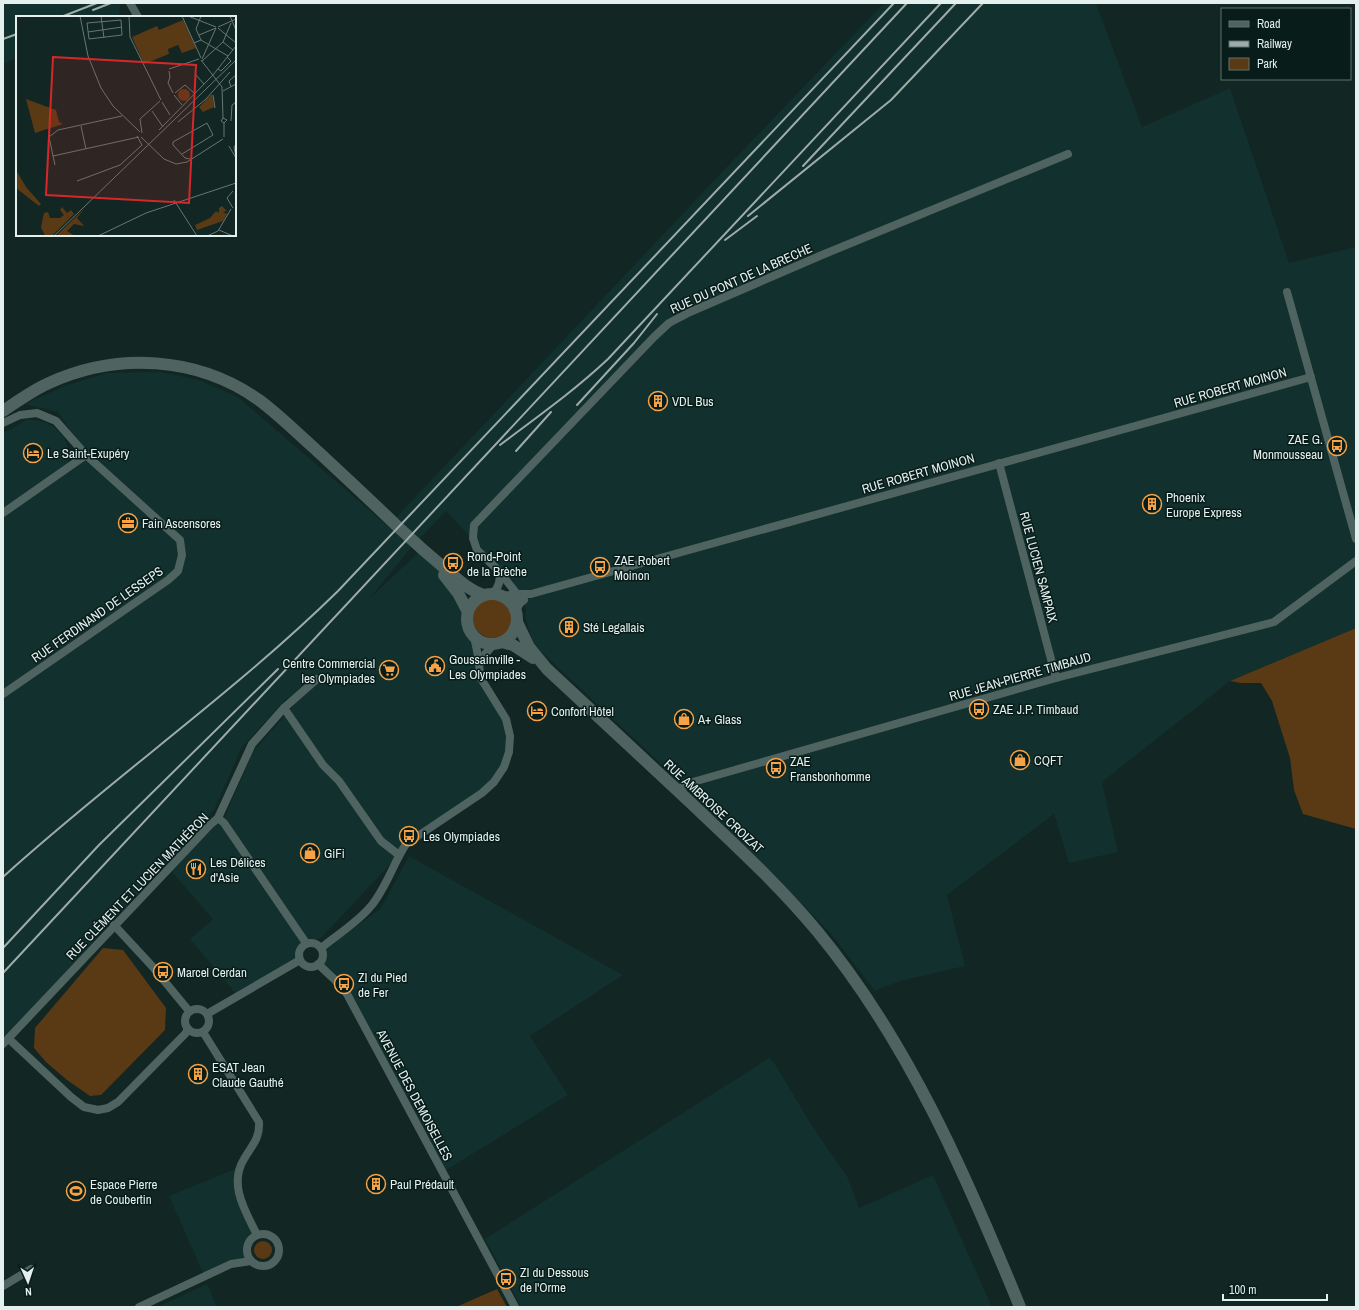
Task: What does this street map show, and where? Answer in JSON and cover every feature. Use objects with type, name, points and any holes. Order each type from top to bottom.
[{"type":"main road","points":[[3,411],[48,383],[71,374],[96,367],[138,362],[166,364],[188,368],[228,382],[258,399],[286,423],[430,557],[467,588],[509,600],[518,612],[529,647],[547,669]]},
{"type":"main road","points":[[430,557],[455,589],[468,612],[468,625],[474,636],[481,641],[518,648],[547,669]]},
{"type":"main road","points":[[468,612],[474,602],[493,595]]},
{"type":"main road","points":[[498,643],[514,632],[518,612]]},
{"type":"main road","name":"RUE AMBROISE CROIZAT","points":[[547,669],[744,853],[785,894],[851,974],[878,1014],[931,1109],[978,1207],[1020,1307]]},
{"type":"street","points":[[130,3],[137,16]]},
{"type":"street","name":"RUE DU PONT DE LA BRECHE","points":[[518,612],[517,594],[498,570],[477,550],[473,538],[474,525],[669,323],[690,312],[815,258],[1068,154]]},
{"type":"street","points":[[1287,292],[1356,539]]},
{"type":"street","name":"RUE ROBERT MOINON","points":[[493,595],[531,594],[1311,377]]},
{"type":"street","points":[[3,423],[20,415],[37,413],[43,415],[56,421],[86,455],[3,513]]},
{"type":"street","name":"RUE FERDINAND DE LESSEPS","points":[[3,694],[178,572],[182,555],[180,540],[86,455]]},
{"type":"street","name":"RUE LUCIEN SAMPAIX","points":[[999,463],[1056,678]]},
{"type":"street","name":"RUE JEAN-PIERRE TIMBAUD","points":[[678,791],[682,787],[693,782],[1056,678],[1274,622],[1356,561]]},
{"type":"street","points":[[493,595],[499,585],[500,576],[498,570]]},
{"type":"street","name":"RUE ROBERT MOINON","points":[[518,612],[531,594]]},
{"type":"street","points":[[321,948],[371,906],[381,891],[406,844],[482,793],[494,782],[504,767],[509,752],[510,736],[508,724],[480,677],[479,661],[474,636]]},
{"type":"street","points":[[479,661],[498,643]]},
{"type":"street","name":"RUE CLÉMENT ET LUCIEN MATHÉRON","points":[[6,1042],[114,925],[218,818],[252,744],[284,708],[317,679]]},
{"type":"street","points":[[284,708],[323,765],[339,781],[381,841],[399,855]]},
{"type":"street","points":[[218,818],[224,822],[306,943],[314,944],[323,951],[324,956],[318,964],[314,966],[306,965],[300,960],[299,952],[306,943]]},
{"type":"street","points":[[114,925],[152,966],[189,1011]]},
{"type":"street","points":[[207,1014],[300,960]]},
{"type":"street","name":"AVENUE DES DEMOISELLES","points":[[318,964],[347,994],[515,1307]]},
{"type":"street","points":[[193,1009],[201,1009],[207,1014],[209,1017],[209,1025],[203,1032],[195,1033],[188,1029],[185,1018],[189,1011],[193,1009]]},
{"type":"street","points":[[6,1042],[84,1107],[98,1110],[108,1108],[118,1102],[185,1034],[188,1029]]},
{"type":"street","points":[[203,1032],[259,1122],[258,1136],[243,1160],[237,1182],[239,1195],[257,1235]]},
{"type":"street","points":[[267,1234],[275,1239],[278,1243],[279,1253],[277,1258],[270,1264],[260,1266],[251,1261],[247,1252],[249,1242],[257,1235],[267,1234]]},
{"type":"street","points":[[139,1307],[231,1264],[251,1261]]},
{"type":"street","points":[[3,1286],[31,1269]]},
{"type":"shaded area","points":[[3,3],[123,3],[120,4],[119,16],[16,16],[16,58],[3,64]]},
{"type":"shaded area","points":[[884,3],[1096,3],[1142,127],[1230,88],[1289,263],[1356,247],[1356,628],[1230,681],[1102,782],[1118,852],[1069,863],[1054,814],[947,895],[965,966],[900,981],[875,991],[831,934],[804,906],[680,786],[661,764],[533,644],[525,616],[526,610],[519,590],[446,511],[411,548],[369,599],[422,549],[430,557],[468,612],[470,629],[474,636],[480,677],[506,719],[509,752],[494,782],[399,855],[321,938],[303,945],[299,952],[300,960],[238,996],[190,939],[213,919],[171,871],[225,816],[253,752],[294,705],[288,697],[242,747],[214,810],[193,835],[3,1039],[3,513],[86,455],[58,412],[24,404],[65,386],[106,373],[161,372],[199,380],[238,397],[388,526],[723,171]]},
{"type":"shaded area","points":[[28,419],[45,422],[54,427],[63,436],[68,447],[68,464],[3,509],[3,433]]},
{"type":"shaded area","points":[[409,856],[623,975],[530,1036],[568,1095],[443,1172],[347,995],[321,962],[323,951],[381,908]]},
{"type":"shaded area","points":[[769,1058],[773,1061],[814,1129],[847,1176],[859,1208],[933,1175],[992,1307],[521,1307],[485,1239]]},
{"type":"shaded area","points":[[240,1167],[237,1181],[257,1235],[249,1242],[249,1257],[251,1261],[205,1277],[169,1196]]},
{"type":"shaded area","points":[[207,1284],[217,1307],[157,1307]]},
{"type":"green space","points":[[489,596],[497,596],[508,602],[514,613],[514,621],[508,632],[497,638],[489,638],[478,632],[472,621],[472,613],[478,602]]},
{"type":"green space","points":[[1356,628],[1356,829],[1303,814],[1294,790],[1290,758],[1272,701],[1261,683],[1241,683],[1230,681]]},
{"type":"green space","points":[[103,948],[123,950],[166,1008],[165,1030],[101,1095],[90,1096],[67,1080],[46,1062],[34,1048],[35,1028]]},
{"type":"green space","points":[[259,1241],[267,1241],[272,1246],[270,1257],[267,1259],[259,1259],[254,1254],[254,1246]]},
{"type":"green space","points":[[497,1289],[507,1307],[456,1307]]},
{"type":"railway","points":[[64,16],[97,3]]},
{"type":"railway","points":[[93,10],[111,3]]},
{"type":"railway","points":[[3,877],[87,805],[215,701],[298,629],[338,591],[894,3]]},
{"type":"railway","points":[[3,973],[907,3]]},
{"type":"railway","points":[[500,445],[569,393],[608,359],[941,3]]},
{"type":"railway","points":[[803,166],[956,3]]},
{"type":"railway","points":[[748,216],[891,100],[983,3]]},
{"type":"railway","points":[[3,39],[16,34]]},
{"type":"railway","points":[[725,240],[757,216]]},
{"type":"railway","points":[[577,405],[634,343],[657,314]]},
{"type":"railway","points":[[516,451],[551,412]]},
{"type":"railway","points":[[3,948],[99,845],[278,669]]},
{"type":"place","name":"VDL Bus","points":[[658,401]]},
{"type":"place","name":"ZAE G. Monmousseau","points":[[1337,446]]},
{"type":"place","name":"Le Saint-Exupéry","points":[[33,453]]},
{"type":"place","name":"Phoenix Europe Express","points":[[1152,504]]},
{"type":"place","name":"Fain Ascensores","points":[[128,523]]},
{"type":"place","name":"Rond-Point de la Brèche","points":[[453,563]]},
{"type":"place","name":"ZAE Robert Moinon","points":[[600,567]]},
{"type":"place","name":"Sté Legallais","points":[[569,627]]},
{"type":"place","name":"Goussainville - Les Olympiades","points":[[435,666]]},
{"type":"place","name":"Centre Commercial les Olympiades","points":[[389,670]]},
{"type":"place","name":"ZAE J.P. Timbaud","points":[[979,709]]},
{"type":"place","name":"Confort Hôtel","points":[[537,711]]},
{"type":"place","name":"A+ Glass","points":[[684,719]]},
{"type":"place","name":"CQFT","points":[[1020,760]]},
{"type":"place","name":"ZAE Fransbonhomme","points":[[776,768]]},
{"type":"place","name":"Les Olympiades","points":[[409,836]]},
{"type":"place","name":"GiFi","points":[[310,853]]},
{"type":"place","name":"Les Délices d'Asie","points":[[196,869]]},
{"type":"place","name":"Marcel Cerdan","points":[[163,972]]},
{"type":"place","name":"ZI du Pied de Fer","points":[[344,984]]},
{"type":"place","name":"ESAT Jean Claude Gauthé","points":[[198,1074]]},
{"type":"place","name":"Paul Prédault","points":[[376,1184]]},
{"type":"place","name":"Espace Pierre de Coubertin","points":[[76,1191]]},
{"type":"place","name":"ZI du Dessous de l'Orme","points":[[506,1279]]}]
